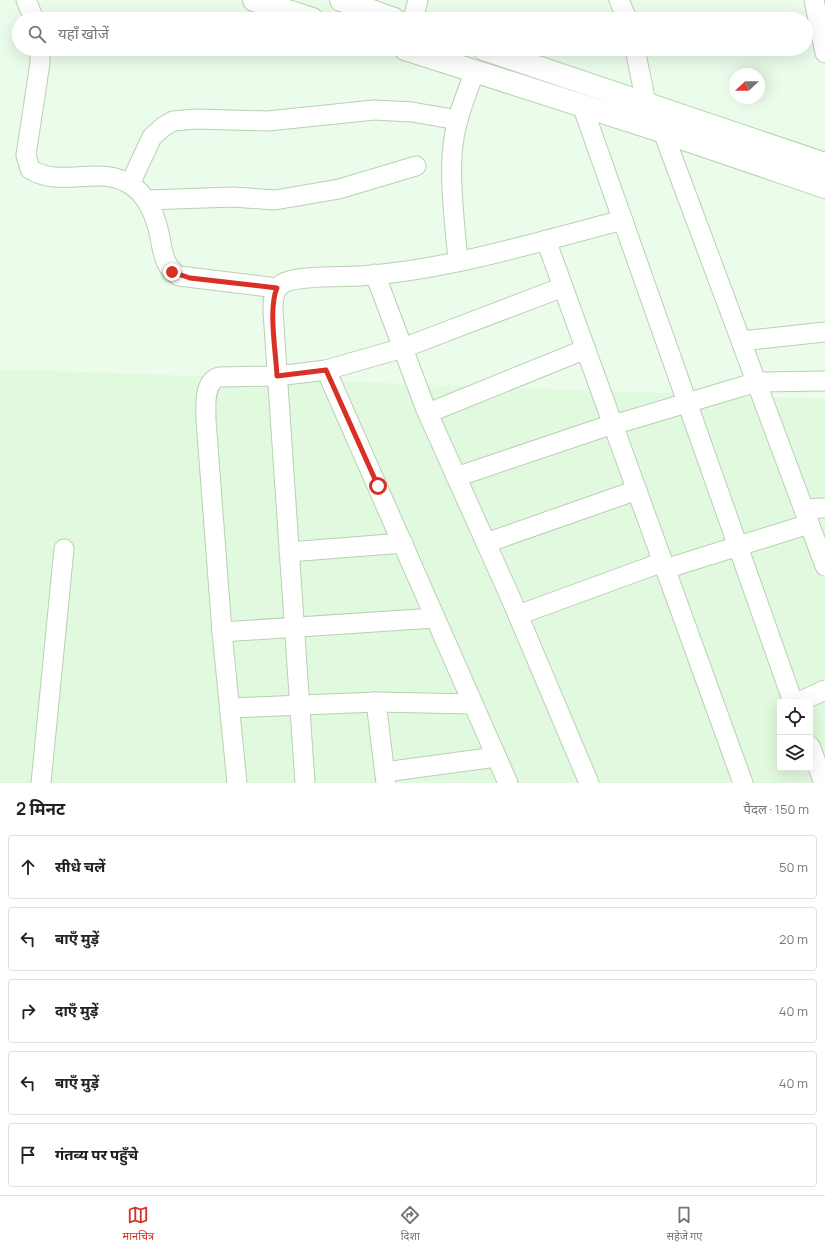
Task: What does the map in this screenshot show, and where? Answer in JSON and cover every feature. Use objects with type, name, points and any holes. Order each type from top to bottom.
[{"type":"main road","points":[[254,0],[291,12]]},
{"type":"main road","points":[[341,0],[374,12]]},
{"type":"main road","points":[[427,56],[663,131],[825,187]]},
{"type":"main road","points":[[505,56],[825,164]]},
{"type":"main road","points":[[663,131],[669,111]]},
{"type":"street","points":[[26,0],[31,12]]},
{"type":"street","points":[[415,12],[418,0]]},
{"type":"street","points":[[618,0],[624,12]]},
{"type":"street","points":[[814,0],[821,19],[825,53]]},
{"type":"street","points":[[40,56],[26,155],[30,169],[44,176],[60,177],[98,174],[130,184],[146,200],[158,225],[164,256],[172,272],[190,278],[277,288]]},
{"type":"street","points":[[636,56],[646,103]]},
{"type":"street","points":[[458,261],[453,176],[454,139],[458,120],[475,71]]},
{"type":"street","points":[[582,105],[792,699]]},
{"type":"street","points":[[130,184],[152,137],[163,127],[173,121],[196,119],[268,121],[374,110],[412,112],[458,120]]},
{"type":"street","points":[[663,131],[825,566]]},
{"type":"street","points":[[146,200],[233,198],[275,200],[339,188],[416,166]]},
{"type":"street","points":[[305,783],[273,311],[274,295],[277,288],[283,283],[297,280],[375,274],[458,261],[623,220]]},
{"type":"street","points":[[546,240],[743,783]]},
{"type":"street","points":[[375,274],[428,413],[518,615],[589,783]]},
{"type":"street","points":[[237,783],[222,632],[206,420],[209,385],[215,378],[219,377],[277,376],[326,370],[403,348],[564,287]]},
{"type":"street","points":[[741,341],[825,332]]},
{"type":"street","points":[[428,413],[586,349]]},
{"type":"street","points":[[326,370],[508,783]]},
{"type":"street","points":[[456,477],[613,425],[757,382],[825,381]]},
{"type":"street","points":[[486,543],[637,490]]},
{"type":"street","points":[[518,615],[664,565],[738,546],[825,508]]},
{"type":"street","points":[[289,552],[403,543]]},
{"type":"street","points":[[41,783],[64,549]]},
{"type":"street","points":[[222,632],[436,618]]},
{"type":"street","points":[[806,699],[825,690]]},
{"type":"street","points":[[229,708],[376,702],[473,704]]},
{"type":"street","points":[[376,702],[386,778],[496,757]]},
{"type":"street","points":[[813,754],[824,783]]},
{"type":"shaded area","points":[[0,369],[825,399],[825,783],[0,783]]},
{"type":"route","points":[[172,272],[179,276],[190,278],[277,288],[274,295],[273,311],[277,376],[326,370],[378,486]]}]
